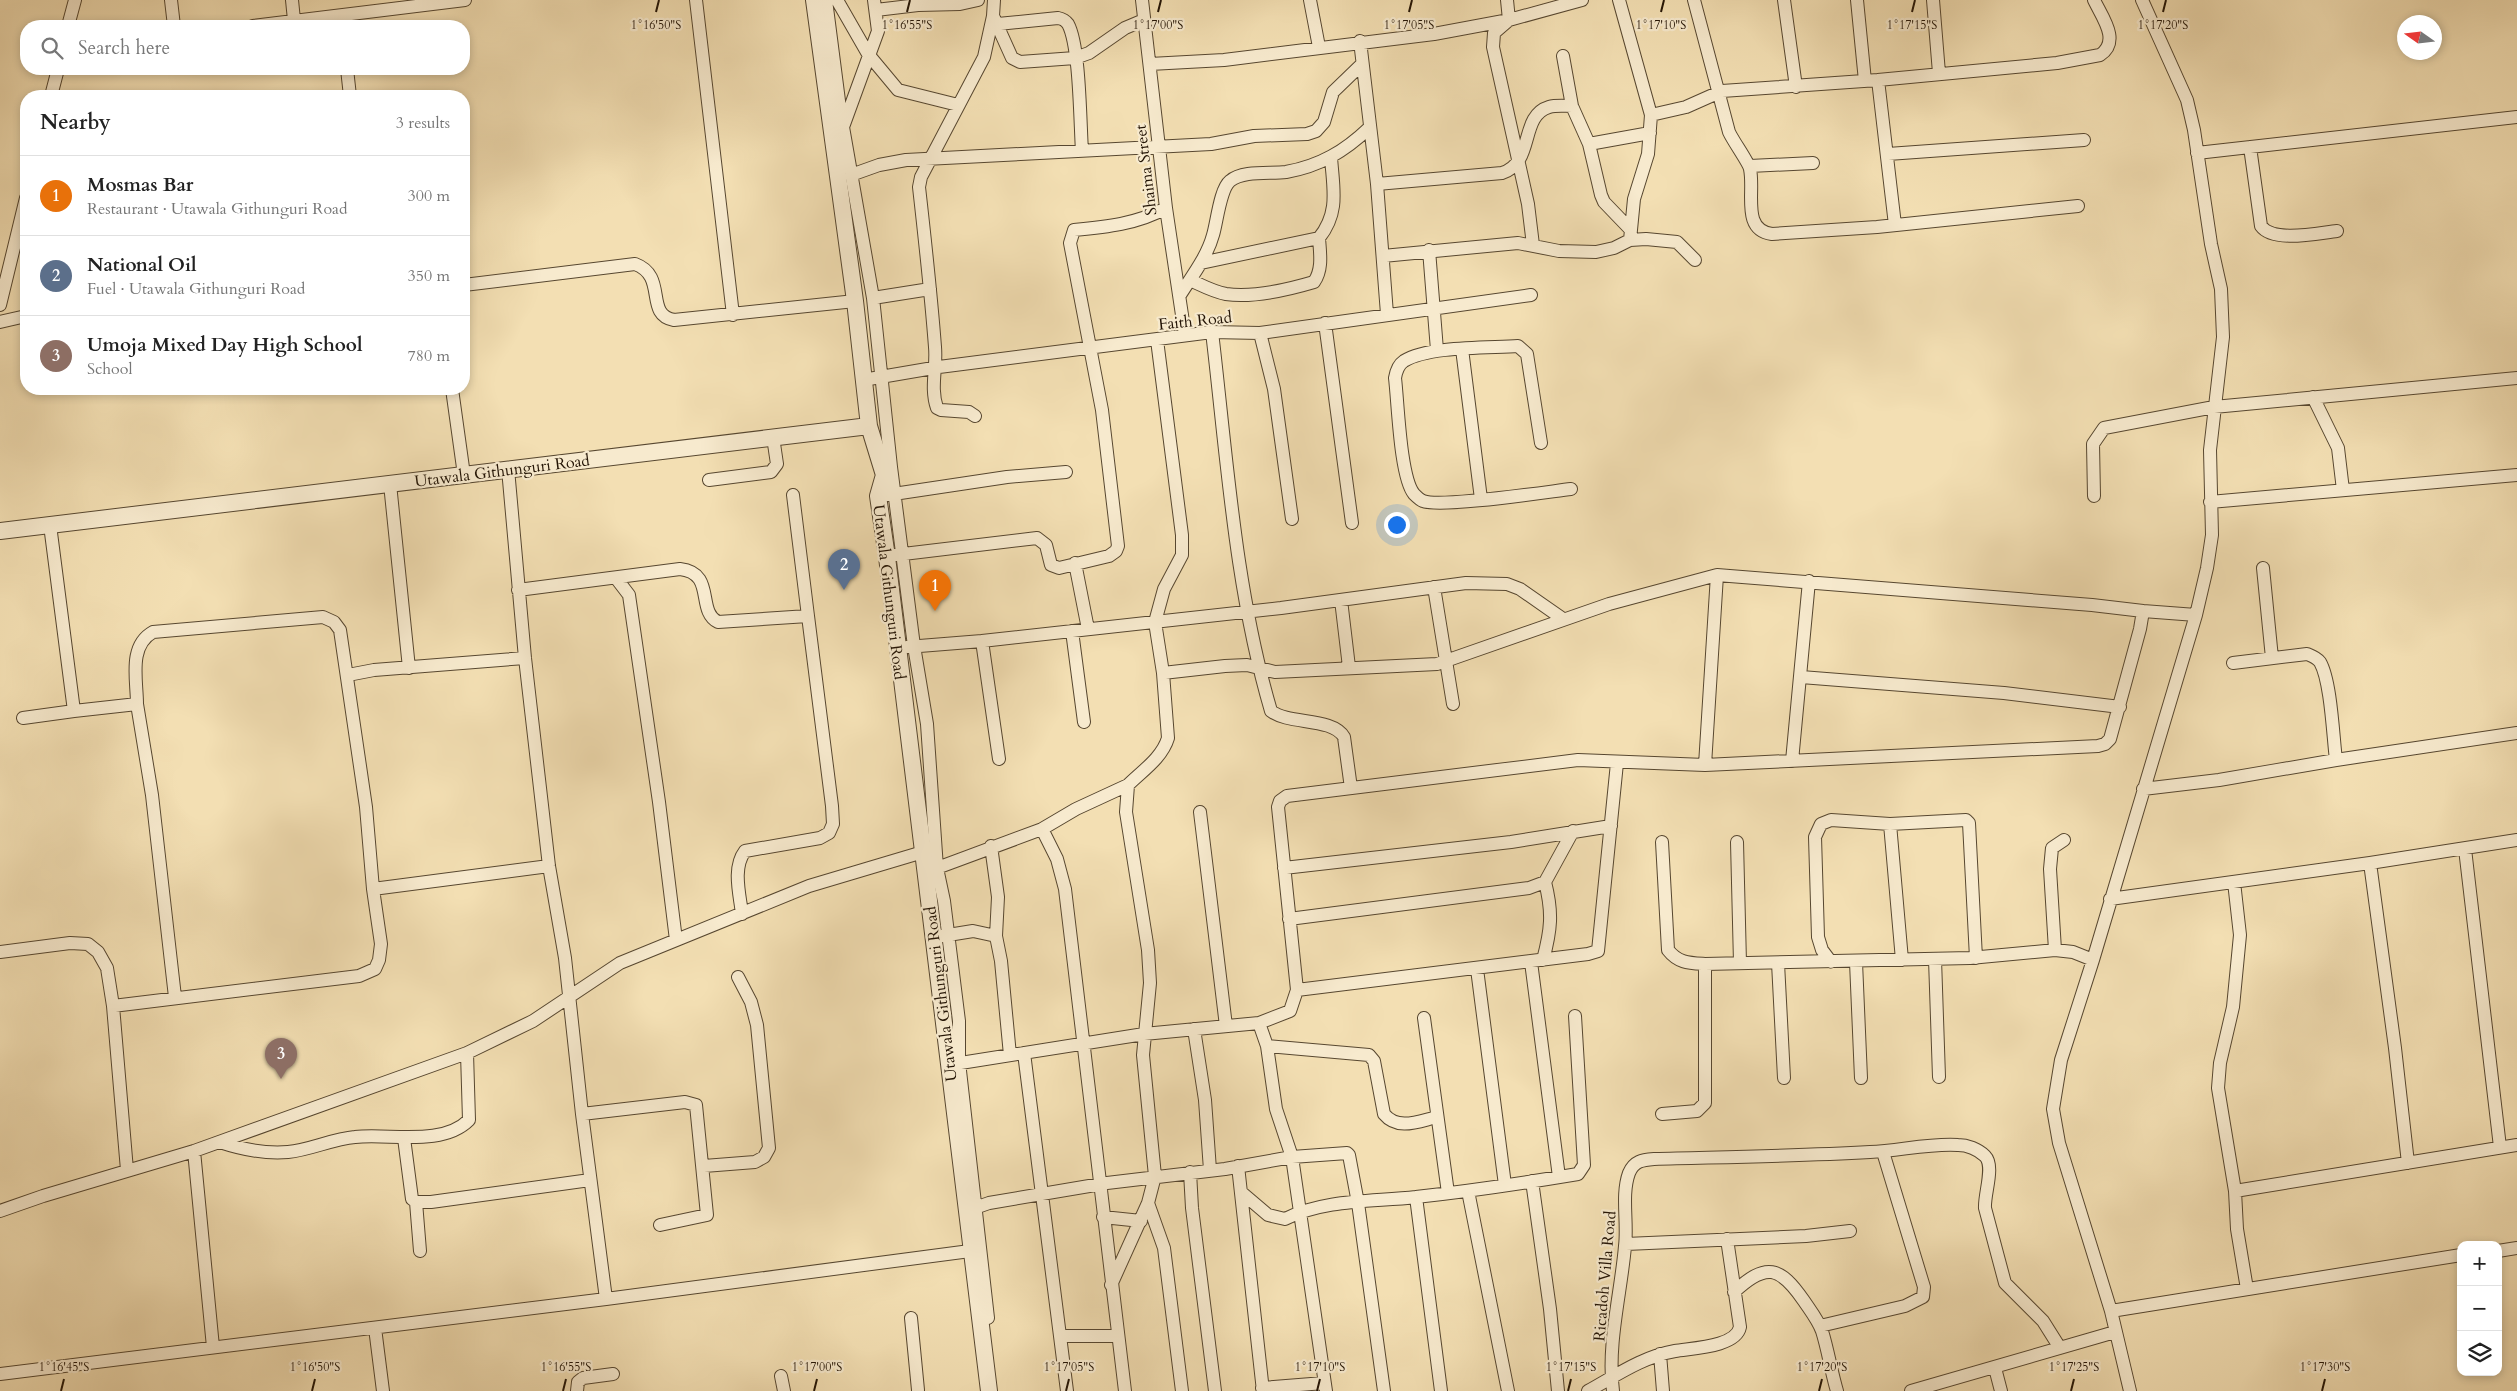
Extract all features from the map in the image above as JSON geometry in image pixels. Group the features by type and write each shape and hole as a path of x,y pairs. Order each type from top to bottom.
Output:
{"street":[{"path":"70,20 75,0"},
{"path":"171,0 173,20"},
{"path":"292,0 294,20 341,20 465,0"},
{"path":"696,0 733,315"},
{"path":"814,0 856,301 869,426"},
{"path":"826,0 843,127 873,298 883,376 884,404 895,494 895,556 914,646 927,724 937,868 934,887"},
{"path":"836,0 868,54 898,90 958,105"},
{"path":"843,127 858,88 868,54 878,32 875,5 960,4 978,0"},
{"path":"994,0 996,20 1015,61 1075,58 1089,53 1125,28 1144,20"},
{"name":"Shaima Street","path":"1142,0 1158,146 1185,335"},
{"path":"1310,0 1319,47"},
{"path":"1507,0 1509,20"},
{"path":"1150,64 1224,60 1360,41 1434,34 1509,20 1582,0"},
{"path":"1383,256 1429,250 1518,243 1533,244 1559,251 1596,252 1614,248 1630,234 1634,199 1648,154 1651,115 1619,0"},
{"path":"1694,0 1718,92 1736,147 1750,166 1752,209 1756,227 1759,231 1772,234 1895,225 2078,206"},
{"path":"1784,0 1796,87"},
{"path":"1857,0 1865,81"},
{"path":"1933,0 1939,73"},
{"path":"1651,115 1686,107 1718,92 1878,80 2057,63 2100,55 2111,44 2109,32 2094,0"},
{"path":"2130,1391 2111,1311 2059,1143 2053,1109 2061,1060 2093,960 2196,615 2207,568 2212,535 2210,502 2214,407 2223,336 2221,289 2211,244 2194,130 2187,100 2142,0"},
{"path":"996,20 1058,18 1065,20 1069,26 1075,58 1082,151"},
{"path":"975,416 969,412 937,408 933,380 935,350 919,187 921,177 984,57 996,20"},
{"path":"1509,20 1494,33 1493,47 1528,204 1533,244"},
{"path":"1360,41 1369,128 1378,184 1387,314"},
{"path":"1562,56 1572,106 1588,144 1604,202 1630,234 1646,239 1677,242 1695,260"},
{"path":"851,175 879,165 906,160 1211,144 1254,136 1307,134 1316,131 1324,122 1334,92 1362,64"},
{"path":"53,90 56,75"},
{"path":"347,75 349,90"},
{"path":"1878,80 1895,225"},
{"path":"1378,184 1502,174 1512,170 1518,165 1529,129 1539,113 1546,108 1572,106"},
{"path":"2197,153 2517,117"},
{"path":"1180,295 1201,264 1213,237 1224,190 1230,181 1244,175 1286,172 1319,164 1350,146 1369,128"},
{"path":"1588,144 1650,133"},
{"path":"1888,154 2084,140"},
{"path":"2250,147 2261,226 2264,230 2269,234 2285,236 2337,231"},
{"path":"1201,264 1319,238 1328,226 1335,208 1331,157"},
{"path":"1750,166 1813,162"},
{"path":"895,556 1037,538 1046,545 1051,565 1059,568 1109,556 1116,551 1118,546 1102,410 1070,236 1074,230 1110,227 1144,218 1166,208"},
{"path":"0,305 20,223"},
{"path":"1190,280 1214,290 1236,294 1263,292 1314,282 1318,277 1321,264 1319,238"},
{"path":"1429,250 1438,350"},
{"path":"470,284 635,264 648,270 652,279 659,312 664,318 674,320 856,301"},
{"path":"873,298 930,289"},
{"name":"Faith Road","path":"863,380 934,368 1091,349 1185,335 1212,332 1260,332 1531,295"},
{"path":"0,322 20,317"},
{"path":"1325,323 1352,522"},
{"path":"1212,332 1232,502 1248,611 1258,668 1271,711 1281,716 1341,732 1344,737 1350,788"},
{"path":"1260,332 1274,389 1292,520"},
{"path":"937,868 991,846 1042,829 1076,809 1128,785 1165,747 1168,738 1163,673 1155,622 1164,589 1182,555 1157,340"},
{"path":"1541,443 1527,354 1518,346 1438,350 1404,361 1397,369 1395,378 1409,485 1414,495 1422,501 1441,502 1571,490"},
{"path":"1462,349 1481,499"},
{"path":"2094,496 2093,444 2104,428 2214,407 2517,378"},
{"path":"453,395 464,475"},
{"path":"2313,397 2338,448 2343,490"},
{"name":"Utawala Githunguri Road","path":"0,531 869,426 884,475 878,496 895,556 897,649 923,852 934,887 972,1209 970,1251 989,1391"},
{"path":"709,480 771,472 777,464 773,437"},
{"path":"508,469 525,658 549,866 570,997 582,1114 606,1299"},
{"path":"878,496 1008,477 1066,472"},
{"path":"2210,502 2517,475"},
{"path":"390,484 409,668"},
{"path":"742,914 738,871 740,858 745,851 820,838 829,833 833,824 793,495"},
{"path":"50,525 74,712"},
{"path":"1075,563 1088,629"},
{"path":"2263,568 2272,658"},
{"path":"518,590 680,569 690,570 698,576 710,615 718,622 808,616"},
{"path":"1163,673 1225,666 1258,668 1275,672 1349,667 1416,667 1444,662 1609,604 1717,575 2196,615"},
{"path":"1706,765 1717,575"},
{"path":"616,578 629,595 654,764 676,940"},
{"path":"1792,761 1809,582"},
{"path":"897,649 1155,622 1466,583 1507,584 1520,589 1564,619"},
{"path":"1434,587 1444,662 1453,704"},
{"path":"1340,600 1349,667"},
{"path":"954,1064 1144,1034 1259,1023 1290,1011 1297,990 1278,807 1280,800 1287,796 1568,761 1599,760 1617,763 1706,765 2098,746 2110,739 2120,707 2143,611"},
{"path":"113,1006 359,976 375,969 379,960 381,944 373,889 366,807 353,723 348,675 340,630 334,622 323,617 153,632 139,645 136,654 137,704 152,795 175,998"},
{"path":"1072,631 1084,722"},
{"path":"982,641 999,759"},
{"path":"2233,662 2307,654 2315,657 2326,679 2336,760"},
{"path":"348,675 525,658"},
{"path":"1800,677 2004,693 2120,707"},
{"path":"23,718 137,704"},
{"path":"2143,789 2219,780 2336,760 2517,733"},
{"path":"1297,990 1477,969 1598,951 1617,763"},
{"path":"1111,1285 1141,1221 1148,1203 1154,1176 1144,1080 1144,1034 1150,983 1148,950 1126,812 1128,785"},
{"path":"1200,812 1226,1026"},
{"path":"1831,962 1822,950 1818,937 1815,837 1818,827 1831,820 1890,824 1961,819 1969,823 1976,958"},
{"path":"1890,824 1902,960"},
{"path":"1284,868 1511,842 1612,826"},
{"path":"1042,829 1057,859 1065,889 1125,1391"},
{"path":"1289,919 1529,888 1545,882 1573,831"},
{"path":"2055,950 2050,869 2052,848 2064,840"},
{"path":"2110,899 2370,863 2517,840"},
{"path":"1662,842 1668,950 1674,958 1682,962 1705,964 1856,962 1976,958 2055,950 2073,952 2093,960"},
{"path":"1737,842 1740,963"},
{"path":"991,846 998,897 996,936 1001,961 1010,1055"},
{"path":"2465,849 2500,1146"},
{"path":"0,1210 194,1151 467,1053 533,1021 620,963 810,886 923,852"},
{"path":"2370,863 2408,1164"},
{"path":"373,889 549,866"},
{"path":"1545,882 1551,907 1551,931 1537,961 1560,1177"},
{"path":"2234,882 2240,935 2233,1007 2220,1063 2218,1088 2235,1191 2236,1229 2247,1288"},
{"path":"940,937 973,931 996,936"},
{"path":"0,952 70,943 88,944 98,952 106,968 113,1006 127,1170"},
{"path":"1935,959 1939,1077"},
{"path":"1856,962 1862,1078"},
{"path":"1778,963 1784,1078"},
{"path":"1662,1114 1697,1111 1705,1103 1705,964"},
{"path":"1477,969 1505,1185"},
{"path":"704,1166 755,1162 764,1157 769,1148 757,1025 751,1002 738,977"},
{"path":"1241,1192 1268,1215 1285,1219 1299,1212 1329,1205 1416,1197 1578,1174 1584,1165 1575,1016"},
{"path":"1424,1018 1448,1193"},
{"path":"1238,1166 1263,1389 1325,1387 1292,1157 1276,1109 1267,1046 1259,1023"},
{"path":"1194,1030 1205,1100 1210,1170"},
{"path":"1267,1046 1369,1055 1374,1061 1384,1114 1387,1118 1399,1125 1437,1117"},
{"path":"220,1142 252,1150 288,1152 354,1137 404,1138 458,1130 469,1120 467,1053"},
{"path":"1024,1053 1066,1391"},
{"path":"582,1114 685,1102 696,1105 704,1166 707,1215 660,1225"},
{"path":"404,1138 412,1199 416,1202 420,1250"},
{"path":"1820,1326 1905,1306 1923,1297 1924,1287 1882,1152 1938,1145 1959,1145 1978,1150 1987,1158 1989,1171 1984,1197 1985,1208 2005,1283 2042,1321 2060,1348"},
{"path":"2235,1191 2408,1164 2500,1146 2517,1145"},
{"path":"194,1151 213,1347"},
{"path":"997,1391 972,1209 1001,1201 1099,1184 1210,1170 1292,1157 1343,1152 1349,1155 1358,1203 1384,1391"},
{"name":"Ricadoh Villa Road","path":"1612,1385 1626,1244 1627,1184 1634,1164 1640,1160 1654,1159 1882,1152"},
{"path":"1190,1172 1192,1208 1215,1391"},
{"path":"416,1202 431,1202 590,1180"},
{"path":"1532,1181 1558,1391"},
{"path":"1468,1190 1508,1391"},
{"path":"1416,1197 1441,1391"},
{"path":"1148,1203 1164,1248 1182,1391"},
{"path":"1103,1217 1141,1221"},
{"path":"1626,1244 1806,1236 1850,1231"},
{"path":"1588,1391 1612,1385 1624,1369 1660,1354 1712,1346 1732,1338 1739,1332 1740,1327 1727,1239"},
{"path":"2502,1250 2517,1248"},
{"path":"0,1374 606,1299 970,1251"},
{"path":"2111,1311 2457,1256"},
{"path":"1734,1292 1754,1276 1766,1272 1781,1274 1790,1280 1820,1326 1836,1391"},
{"path":"910,1318 918,1390"},
{"path":"376,1328 383,1391"},
{"path":"1911,1391 2115,1332"},
{"path":"1060,1336 1117,1336"},
{"path":"1660,1354 1663,1391"},
{"path":"1995,1368 2001,1391"},
{"path":"577,1391 578,1382 583,1378 612,1374"},
{"path":"781,1376 784,1391"}],"place":[{"name":"National Oil","path":"844,590"},
{"name":"Mosmas Bar","path":"935,611"},
{"name":"Umoja Mixed Day High School","path":"281,1079"}]}
